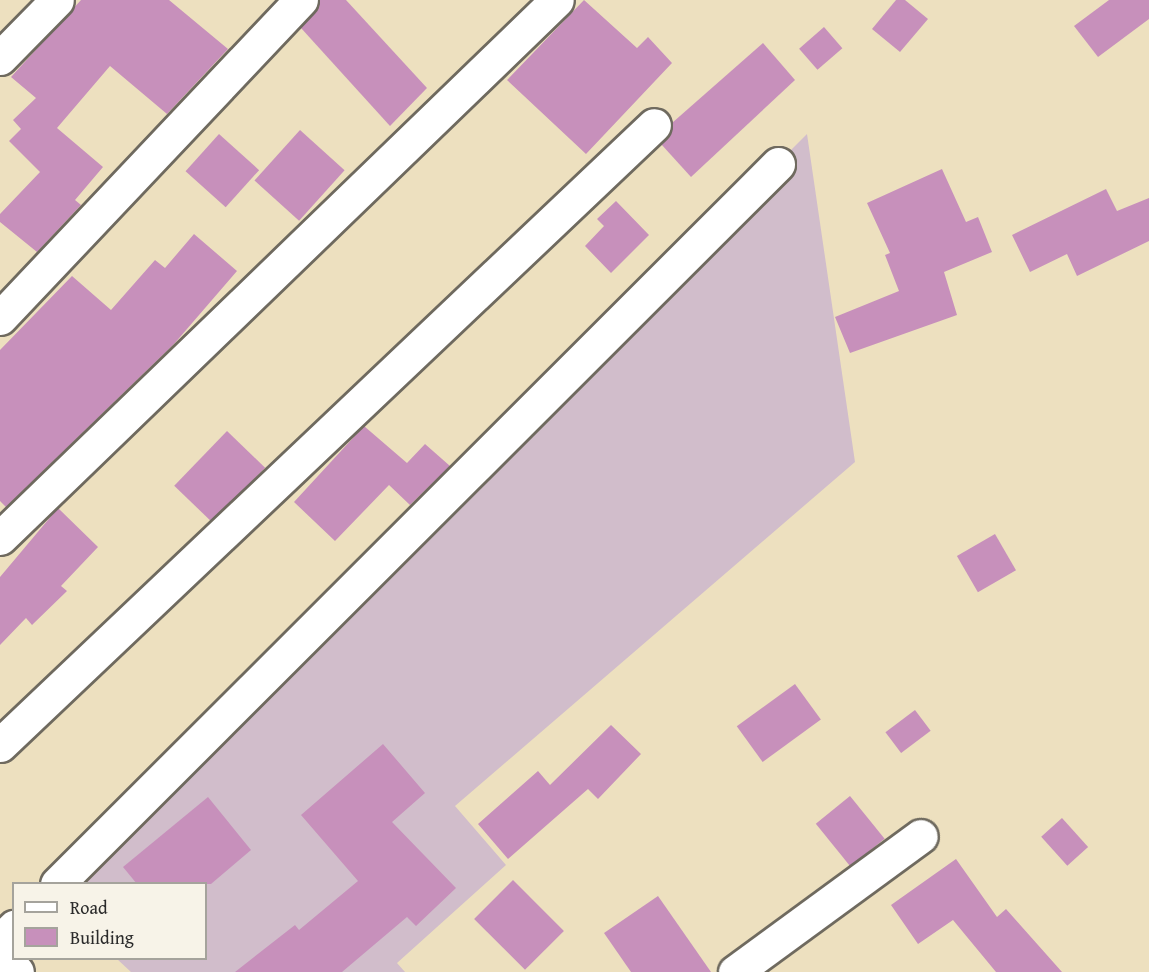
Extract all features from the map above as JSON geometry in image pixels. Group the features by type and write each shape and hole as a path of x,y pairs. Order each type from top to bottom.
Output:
{"main road":[{"path":"0,58 57,0"},
{"path":"0,318 301,0"},
{"path":"0,538 557,0"},
{"path":"0,745 654,125"},
{"path":"59,882 778,164"},
{"path":"735,972 921,836"},
{"path":"0,941 12,929"},
{"path":"0,956 17,972"}],"shaded area":[{"path":"807,134 855,462 455,806 506,865 397,963 405,972 131,972 118,960 207,960 207,882 59,882"}],"building":[{"path":"81,0 169,0 228,49 167,114 110,66 57,128 103,167 75,200 81,205 37,252 0,222 0,214 40,172 9,141 21,129 13,120 36,98 11,77"},
{"path":"319,0 346,0 427,88 390,126 301,28"},
{"path":"584,0 637,48 648,37 672,63 586,154 507,80"},
{"path":"896,0 905,0 928,19 900,52 872,29"},
{"path":"1109,0 1149,0 1149,19 1098,57 1074,26"},
{"path":"824,27 842,48 817,70 799,49"},
{"path":"763,43 795,80 691,177 661,144 672,123"},
{"path":"300,130 345,170 299,221 254,181"},
{"path":"219,134 259,170 226,207 186,171"},
{"path":"942,169 966,222 978,217 992,252 944,272 957,315 850,353 835,317 899,291 885,255 890,253 867,203"},
{"path":"1106,189 1117,211 1149,198 1149,241 1077,276 1067,254 1030,272 1012,235"},
{"path":"616,201 649,235 611,273 585,246 604,226 597,219"},
{"path":"194,234 237,271 174,344 6,507 0,501 0,350 72,276 111,310 155,260 165,268"},
{"path":"364,426 407,463 425,444 450,466 410,505 389,485 335,541 294,502"},
{"path":"227,431 265,468 212,522 174,486"},
{"path":"58,508 98,547 61,586 67,591 32,625 26,618 0,645 0,577"},
{"path":"995,534 1016,570 978,592 957,556"},
{"path":"795,684 821,720 763,762 737,726"},
{"path":"915,710 931,731 901,753 885,732"},
{"path":"611,725 641,754 598,799 588,789 508,859 478,824 538,771 550,785"},
{"path":"383,744 425,793 392,822 456,888 416,926 407,917 342,972 235,972 295,925 299,930 358,881 301,815"},
{"path":"850,796 885,839 850,866 816,824"},
{"path":"208,797 251,850 211,884 207,882 135,882 123,867"},
{"path":"1062,818 1088,847 1067,866 1041,837"},
{"path":"956,859 997,917 1006,909 1062,972 996,972 953,920 918,944 891,905"},
{"path":"513,880 564,931 525,970 474,919"},
{"path":"658,896 711,972 631,972 604,933"}]}
